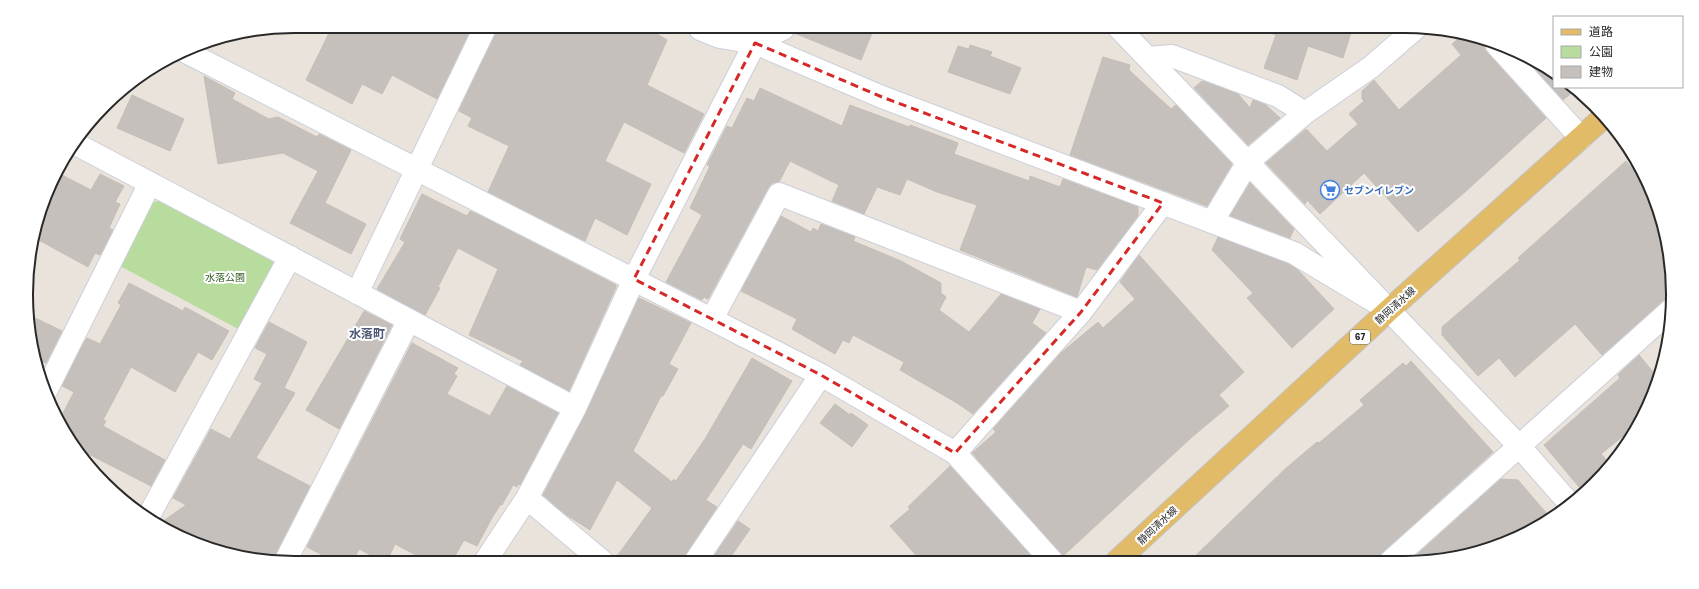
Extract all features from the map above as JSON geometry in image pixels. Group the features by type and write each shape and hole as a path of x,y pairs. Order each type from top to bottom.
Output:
{"main road":[{"name":"静岡清水線","path":"1122,556 1389,310 1600,121"}],"street":[{"path":"357,293 483,33"},
{"path":"710,33 720,37 755,36 767,33"},
{"path":"1124,33 1519,446 1566,500"},
{"path":"1212,222 1248,162 1305,113 1371,67 1410,33"},
{"path":"755,36 882,97 1294,253 1389,310"},
{"path":"489,556 527,498 575,408 634,279 755,36"},
{"path":"1504,53 1581,138"},
{"path":"191,54 821,375 955,453 1047,556"},
{"path":"1148,58 1172,56 1278,96 1305,113"},
{"path":"79,146 575,408"},
{"path":"47,378 150,183"},
{"path":"712,319 779,194 1081,312"},
{"path":"955,453 1081,312 1162,203"},
{"path":"150,513 290,257"},
{"path":"1398,556 1665,315"},
{"path":"288,556 409,320"},
{"path":"699,556 821,375"},
{"path":"527,498 596,556"}],"highlighted area":[{"path":"755,43 882,97 1163,203 1081,312 955,453 821,375 634,279"}],"green space":[{"name":"水落公園","path":"166,200 273,257 275,270 242,331 118,265 152,202"}],"building":[{"path":"329,33 469,33 437,99 392,75 382,94 362,84 352,104 306,80"},
{"path":"495,33 656,33 667,40 647,85 704,114 684,153 624,122 605,161 651,184 627,235 595,218 585,241 488,192 509,146 468,126 472,118 459,111"},
{"path":"794,33 872,33 861,60"},
{"path":"1270,33 1351,33 1343,58 1308,46 1297,80 1264,68 1276,35"},
{"path":"1458,39 1484,46 1487,52 1546,118 1465,192 1418,232 1364,173 1320,214 1307,200 1305,204 1266,163 1306,129 1327,151 1358,124 1349,114 1364,101 1362,99 1362,91 1374,80 1399,110 1461,55 1452,44"},
{"path":"970,45 992,52 990,56 1021,68 1010,94 948,72 958,46 969,49"},
{"path":"1103,57 1130,65 1129,70 1171,109 1176,105 1232,164 1207,206 1070,155"},
{"path":"1534,67 1553,79 1553,88 1565,88 1571,93 1563,100"},
{"path":"204,76 235,93 232,99 269,119 278,117 317,137 319,134 351,150 325,203 366,224 351,254 290,223 318,171 283,153 218,164"},
{"path":"1202,81 1238,94 1250,108 1253,100 1266,105 1280,118 1248,145 1194,88"},
{"path":"760,88 842,126 850,105 909,127 910,125 958,143 954,154 1029,181 1030,176 1060,187 1063,179 1138,207 1138,216 1097,270 1086,267 1077,297 960,250 977,205 937,192 907,179 900,195 877,187 864,214 832,201 839,185 790,161 779,182 772,183 768,188 708,299 704,297 702,300 666,282 702,215 690,208 710,166 707,165 727,126 732,128 747,98 754,101"},
{"path":"132,95 184,119 170,151 117,128"},
{"path":"1626,161 1639,179 1652,210 1657,227 1664,260 1666,299 1602,355 1575,324 1515,377 1499,358 1478,376 1442,335 1442,327 1520,260 1518,258"},
{"path":"100,174 124,186 115,202 120,204 109,228 113,230 100,255 95,253 88,267 39,240 47,210 62,175 91,190"},
{"path":"1250,183 1294,229 1290,238 1230,216"},
{"path":"422,194 467,216 470,211 477,214 616,285 569,391 520,365 523,361 469,335 498,269 458,248 438,287 440,288 425,315 377,289 405,242 400,239"},
{"path":"781,216 811,232 813,228 818,231 821,224 855,237 853,241 901,261 941,283 941,293 946,297 939,310 969,332 1001,294 1040,309 1032,323 1046,333 973,414 900,370 904,362 853,335 849,343 843,340 835,354 792,329 797,319 741,291"},
{"path":"1218,237 1289,264 1299,271 1334,309 1292,348 1247,298 1253,293 1212,250"},
{"path":"1139,255 1244,372 1219,395 1229,406 1192,437 1063,556 972,453 996,432 993,429 1061,353 1098,322 1103,328 1135,299 1120,282"},
{"path":"129,283 183,311 185,307 229,331 212,360 198,352 175,392 131,367 103,420 106,421 103,426 165,460 151,486 86,453 62,414 74,392 62,386 87,338 100,344 121,305 118,303"},
{"path":"639,298 691,323 669,364 678,369 663,396 661,396 633,451 672,482 674,479 676,481 705,439 752,358 792,381 751,449 743,444 706,500 717,507 685,556 617,556 652,508 617,480 590,530 565,514 543,495 586,413"},
{"path":"364,311 392,325 339,429 306,410"},
{"path":"34,318 62,331 46,363 42,361 35,329"},
{"path":"269,322 307,342 284,388 295,393 256,458 310,486 276,555 243,551 210,542 194,536 164,521 186,505 173,498 211,429 230,439 262,383 254,379 267,354 255,348"},
{"path":"412,343 458,368 454,374 457,376 447,394 490,416 507,386 558,413 520,485 518,484 517,487 513,485 502,505 501,504 493,516 477,546 464,540 455,556 418,556 395,544 389,556 372,556 359,549 356,556 324,556 307,547"},
{"path":"1639,355 1654,373 1646,395 1626,434 1601,454 1607,460 1580,488 1544,445 1620,378 1618,375"},
{"path":"1411,361 1493,452 1383,552 1381,556 1195,556 1285,469 1364,405 1360,400 1403,363 1406,366"},
{"path":"835,404 850,415 851,413 868,425 852,447 820,423"},
{"path":"950,466 1031,556 917,556 890,526 910,509 908,507"},
{"path":"1501,479 1518,480 1547,514 1520,529 1489,542 1456,551 1416,555"},
{"path":"738,521 750,529 731,556 714,556"}],"place":[{"name":"セブンイレブン","path":"1330,190"}],"district":[{"name":"水落町","path":"367,334"}]}
